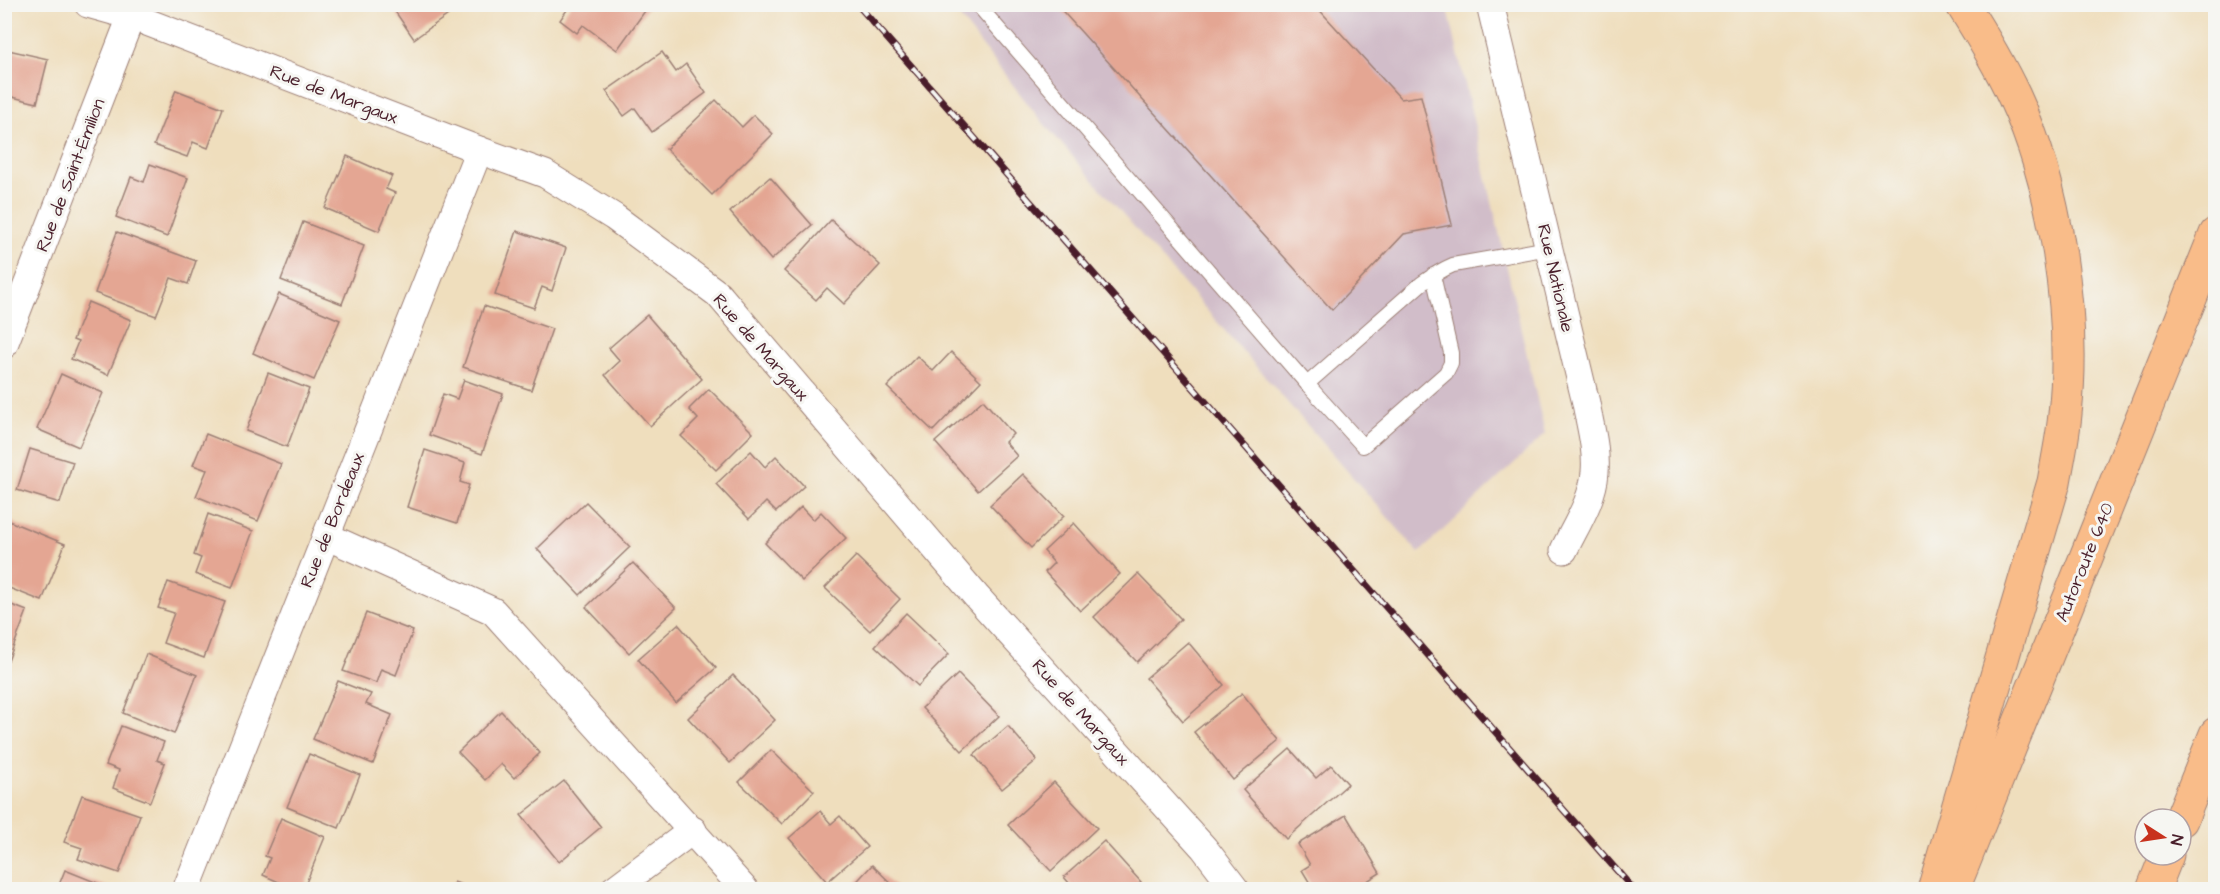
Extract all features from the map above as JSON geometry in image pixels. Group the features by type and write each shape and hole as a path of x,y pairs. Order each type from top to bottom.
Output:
{"highway":[{"path":"1934,890 2054,482 2066,413 2067,345 2061,270 2051,204 2042,170 2015,97 1962,4"},
{"name":"Autoroute 640","path":"1953,890 2216,234"},
{"path":"2186,807 2216,734"},
{"path":"2153,890 2162,867"}],"street":[{"name":"Rue de Margaux","path":"88,4 133,10 479,150 545,174 614,218 718,294 976,596 1204,848 1236,890"},
{"name":"Rue Nationale","path":"1490,4 1586,403 1594,446 1595,471 1588,502 1564,550"},
{"name":"Rue de Saint-Émilion","path":"4,345 133,10"},
{"name":"Rue de Bordeaux","path":"186,890 479,150"},
{"path":"326,536 493,611 745,890"},
{"path":"613,890 693,830"}],"lane":[{"path":"978,4 1363,446 1446,373 1451,353 1433,275"},
{"path":"1307,384 1433,275 1453,265 1549,248"}],"shaded area":[{"path":"950,5 1447,5 1545,434 1419,553 1039,118"}],"building":[{"path":"390,4 449,4 444,8 448,15 414,39"},
{"path":"571,4 650,4 617,50 583,25 577,33 560,20"},
{"path":"1056,4 1314,4 1401,99 1421,96 1452,225 1404,234 1332,310"},
{"path":"4,49 48,59 37,103 4,95"},
{"path":"662,52 676,72 686,64 706,93 652,132 635,108 624,116 606,91"},
{"path":"176,90 223,108 208,148 193,142 187,157 154,145"},
{"path":"716,100 742,127 754,115 773,134 712,195 666,149"},
{"path":"347,156 392,176 386,189 395,193 379,231 325,208"},
{"path":"150,164 188,178 167,237 116,217 131,177 144,182"},
{"path":"770,177 812,225 771,260 730,212"},
{"path":"831,220 880,265 844,304 827,288 816,300 784,271"},
{"path":"303,222 364,246 342,304 281,280"},
{"path":"517,231 566,248 552,291 542,287 534,308 495,295"},
{"path":"117,232 196,261 188,284 171,278 156,316 95,293"},
{"path":"279,294 340,320 314,380 253,353"},
{"path":"88,302 131,320 108,375 71,359 78,342 73,340"},
{"path":"484,306 552,329 531,390 463,367"},
{"path":"647,315 702,379 650,426 605,375 620,361 609,348"},
{"path":"951,352 981,381 933,431 887,387 917,356 933,371"},
{"path":"268,373 309,389 287,447 246,431"},
{"path":"61,374 103,393 79,447 37,429"},
{"path":"464,380 503,394 482,454 429,435 443,394 457,399"},
{"path":"709,389 753,433 716,470 681,436 698,419 689,409"},
{"path":"983,400 1013,434 1005,442 1017,456 978,491 935,442"},
{"path":"206,434 281,464 258,521 196,496 207,470 193,465"},
{"path":"30,449 73,462 60,503 17,490"},
{"path":"425,450 465,463 460,482 469,485 457,523 407,507"},
{"path":"751,451 765,467 776,456 804,486 776,512 766,502 749,519 716,484"},
{"path":"1023,474 1064,516 1031,548 990,505"},
{"path":"586,502 630,547 580,595 537,549"},
{"path":"801,507 813,520 821,512 846,538 802,581 765,543"},
{"path":"208,514 253,531 232,588 195,574 201,558 194,555"},
{"path":"4,519 65,544 42,601 4,586"},
{"path":"1074,523 1120,574 1080,611 1045,572 1054,563 1044,551"},
{"path":"856,556 900,599 870,631 825,588"},
{"path":"633,563 676,608 629,653 586,607"},
{"path":"1138,574 1181,619 1137,662 1094,617"},
{"path":"168,582 225,602 204,658 163,643 174,613 158,608"},
{"path":"4,602 27,611 8,661 4,660"},
{"path":"366,613 413,631 396,675 381,669 376,683 343,671"},
{"path":"906,613 949,654 918,686 875,646"},
{"path":"678,624 716,668 676,703 638,659"},
{"path":"1188,642 1224,685 1183,721 1146,678"},
{"path":"146,654 197,675 174,734 123,713"},
{"path":"958,674 999,716 962,751 922,708"},
{"path":"733,675 775,720 730,763 688,718"},
{"path":"338,681 371,694 366,704 392,715 373,764 313,739"},
{"path":"1242,693 1280,741 1233,780 1194,732"},
{"path":"501,711 540,753 514,778 501,764 485,780 458,752"},
{"path":"121,726 164,742 157,760 165,763 150,802 113,788 119,770 106,765"},
{"path":"1008,726 1037,760 1002,789 974,755"},
{"path":"1290,749 1316,778 1331,765 1348,784 1286,839 1243,790"},
{"path":"771,750 814,791 782,824 739,782"},
{"path":"309,754 360,775 339,828 287,807"},
{"path":"564,781 601,827 559,862 521,815"},
{"path":"1054,782 1097,828 1051,871 1008,825"},
{"path":"82,795 140,815 119,873 78,859 82,848 64,842"},
{"path":"820,811 831,824 840,816 867,847 827,882 789,838"},
{"path":"1346,815 1380,873 1353,890 1314,890 1302,870 1310,865 1298,844"},
{"path":"281,818 325,837 303,890 297,890 263,875 270,858 265,856"},
{"path":"1104,841 1141,882 1133,890 1075,890 1064,877"},
{"path":"872,865 898,890 849,890"},
{"path":"65,870 110,888 110,890 57,890"},
{"path":"454,882 473,889 473,890 451,890"}],"railway":[{"path":"857,4 1634,890"}]}
